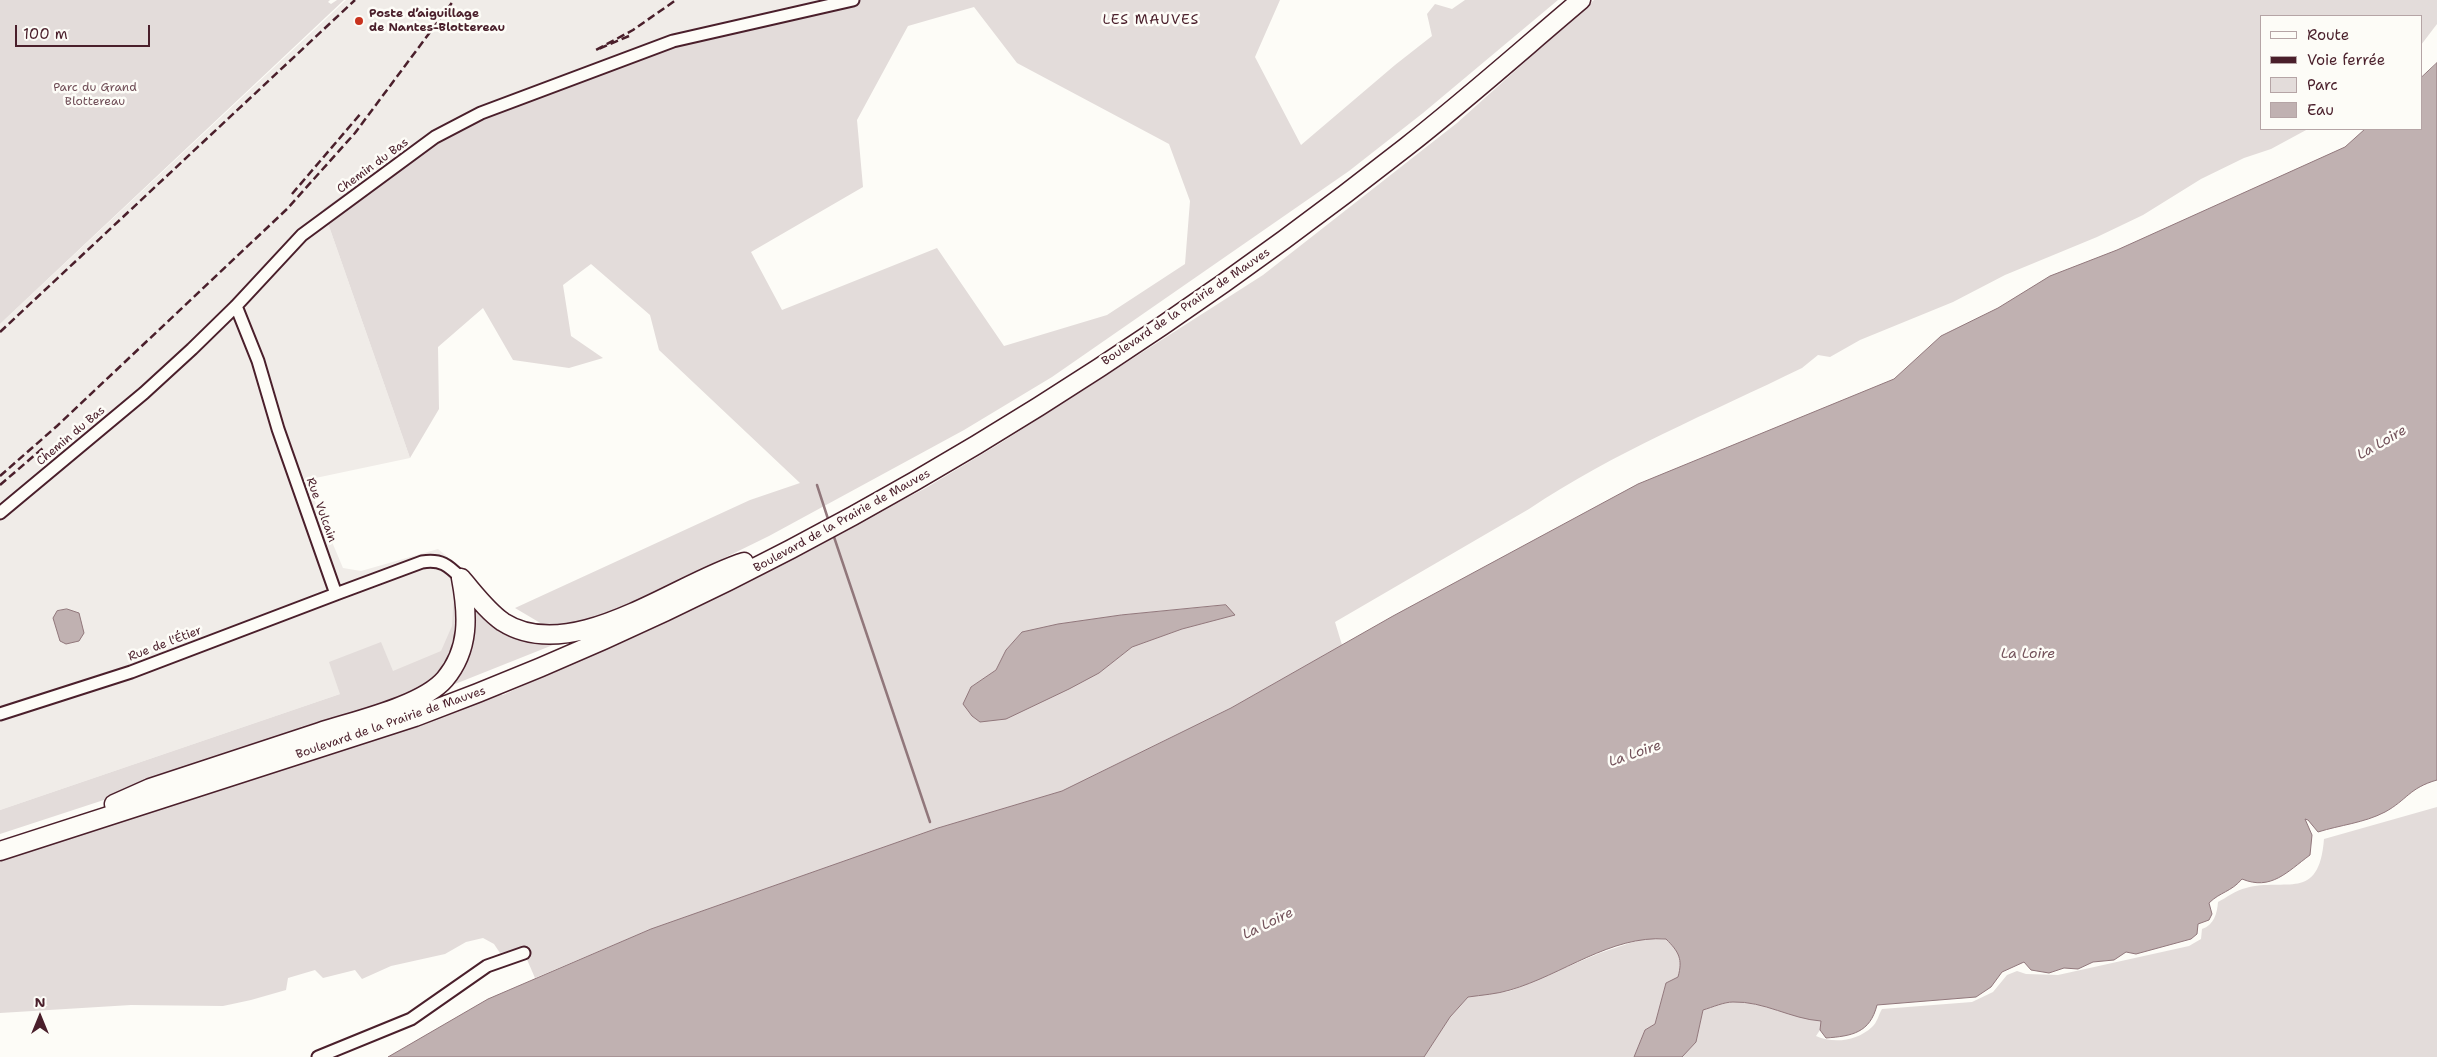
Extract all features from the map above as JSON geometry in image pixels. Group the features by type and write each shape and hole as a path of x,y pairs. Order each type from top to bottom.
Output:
{"main road":[{"name":"Boulevard de la Prairie de Mauves","path":"0,841 428,702 598,633 827,520 928,462 1058,382 1195,291 1312,207 1403,136 1491,65 1565,0"},
{"name":"Boulevard de la Prairie de Mauves","path":"0,851 406,720 470,696 666,612 832,528 1011,423 1118,355 1215,288 1314,218 1408,145 1581,0"},
{"path":"461,578 503,622 527,632 551,636 579,632 608,622 744,562"},
{"path":"111,805 150,788 385,711 424,696 443,681 458,659 463,645 467,620 461,578"}],"street":[{"name":"Chemin du Bas","path":"0,513 144,393 236,306 302,235 435,137 458,124 499,106 673,42 853,0"},
{"name":"Rue Vulcain","path":"236,306 258,361 278,429 336,594"},
{"path":"336,594 422,562 436,560 448,564 461,578"},
{"name":"Rue de l'Étier","path":"0,714 131,672 336,594"},
{"path":"318,1057 411,1019 487,966 524,953"}],"shaded area":[{"path":"346,0 830,0 648,44 573,75 486,105 427,135 323,209 410,458 306,480 343,568 361,571 438,549 469,575 473,644 340,694 0,810 0,324"}],"green space":[{"name":"Parc du Grand Blottereau","path":"0,0 330,0 328,2 331,4 337,0 344,0 0,324"},
{"path":"830,0 1280,0 1255,57 1301,145 1432,36 1427,14 1435,4 1452,9 1465,0 1558,0 1423,113 1349,171 1052,377 964,430 769,536 608,615 575,627 542,624 515,608 750,500 800,483 659,350 650,315 591,264 563,285 571,336 603,358 569,368 513,360 483,308 438,347 439,409 410,458 323,209 427,135 486,105 573,75 648,44","holes":["974,7 1017,63 1169,144 1190,201 1185,264 1107,315 1004,346 937,248 782,310 751,252 863,187 857,120 908,26"]},
{"path":"1594,0 2437,0 2437,24 2422,44 2422,15 2260,15 2260,130 2306,130 2271,149 2244,158 2201,179 2143,215 2097,237 2005,275 1953,302 1860,340 1830,357 1818,355 1802,368 1628,451 1561,488 1529,509 1335,622 1342,645 1231,708 1062,791 938,828 651,929 535,978 522,948 500,953 494,944 483,938 466,942 445,954 391,966 362,979 355,970 323,978 315,970 288,978 286,990 223,1006 131,1005 0,1013 0,857 493,693 503,695 753,579 924,489 999,444 1263,275 1457,123","holes":["1215,606 1234,615 1182,629 1132,647 1099,673 971,687 996,670 1006,650 1022,632 1059,624 1121,615"]},
{"path":"454,593 456,593 458,653 420,693 284,741 0,834 0,810 340,694 329,662 381,642 393,671 441,651 452,626"},
{"path":"474,598 558,641 558,643 445,688"},
{"path":"2437,807 2437,1057 1682,1057 1696,1042 1703,1010 1726,1003 1745,1002 1756,1004 1810,1020 1821,1021 1820,1030 1816,1036 1830,1040 1845,1040 1866,1032 1872,1027 1882,1009 1972,1002 1993,992 2007,975 2017,971 2026,974 2058,975 2189,946 2201,939 2202,929 2214,919 2218,902 2231,894 2239,890 2261,885 2287,885 2308,880 2315,872 2321,859 2324,839"},
{"path":"1645,938 1666,939 1677,952 1680,965 1678,977 1666,983 1655,1024 1645,1030 1634,1057 1424,1057 1450,1017 1468,997 1510,991 1600,953"}],"water":[{"name":"La Loire","path":"2437,63 2437,780 2414,790 2392,808 2377,816 2318,832 2305,819 2312,835 2310,855 2278,878 2262,883 2242,879 2234,887 2213,899 2209,903 2212,914 2209,920 2198,924 2197,934 2191,939 2136,954 2126,952 2114,960 2093,962 2078,969 2064,968 2049,973 2031,970 2024,962 2002,972 1991,987 1976,997 1877,1005 1870,1022 1865,1027 1844,1036 1826,1038 1820,1030 1821,1021 1810,1020 1756,1004 1744,1002 1726,1003 1703,1010 1696,1042 1682,1057 1634,1057 1645,1030 1655,1024 1666,983 1678,977 1680,965 1677,952 1666,939 1646,939 1606,949 1549,975 1510,990 1468,997 1450,1017 1424,1057 388,1057 488,999 651,929 938,828 1062,791 1231,708 1393,616 1638,484 1894,379 1941,336 1998,308 2050,276 2117,250 2345,147 2364,130 2422,130 2422,77"},
{"path":"1226,605 1235,615 1182,629 1132,647 1099,673 1006,719 980,722 972,716 963,704 971,687 996,670 1006,650 1022,632 1058,624 1121,615"},
{"path":"67,609 79,613 84,633 79,641 66,644 60,641 53,618 57,611"}],"waterway":[{"path":"817,485 829,522"},
{"path":"833,534 930,822"}],"railway":[{"path":"0,332 355,0"},
{"path":"0,476 57,426 287,209 355,133 454,0"},
{"path":"629,36 596,50 633,30 676,0"},
{"path":"292,194 362,112"},
{"path":"0,485 43,448"}],"place":[{"name":"Poste d’aiguillage de Nantes-Blottereau","path":"359,21"}],"district":[{"name":"LES MAUVES","path":"1151,20"}]}
